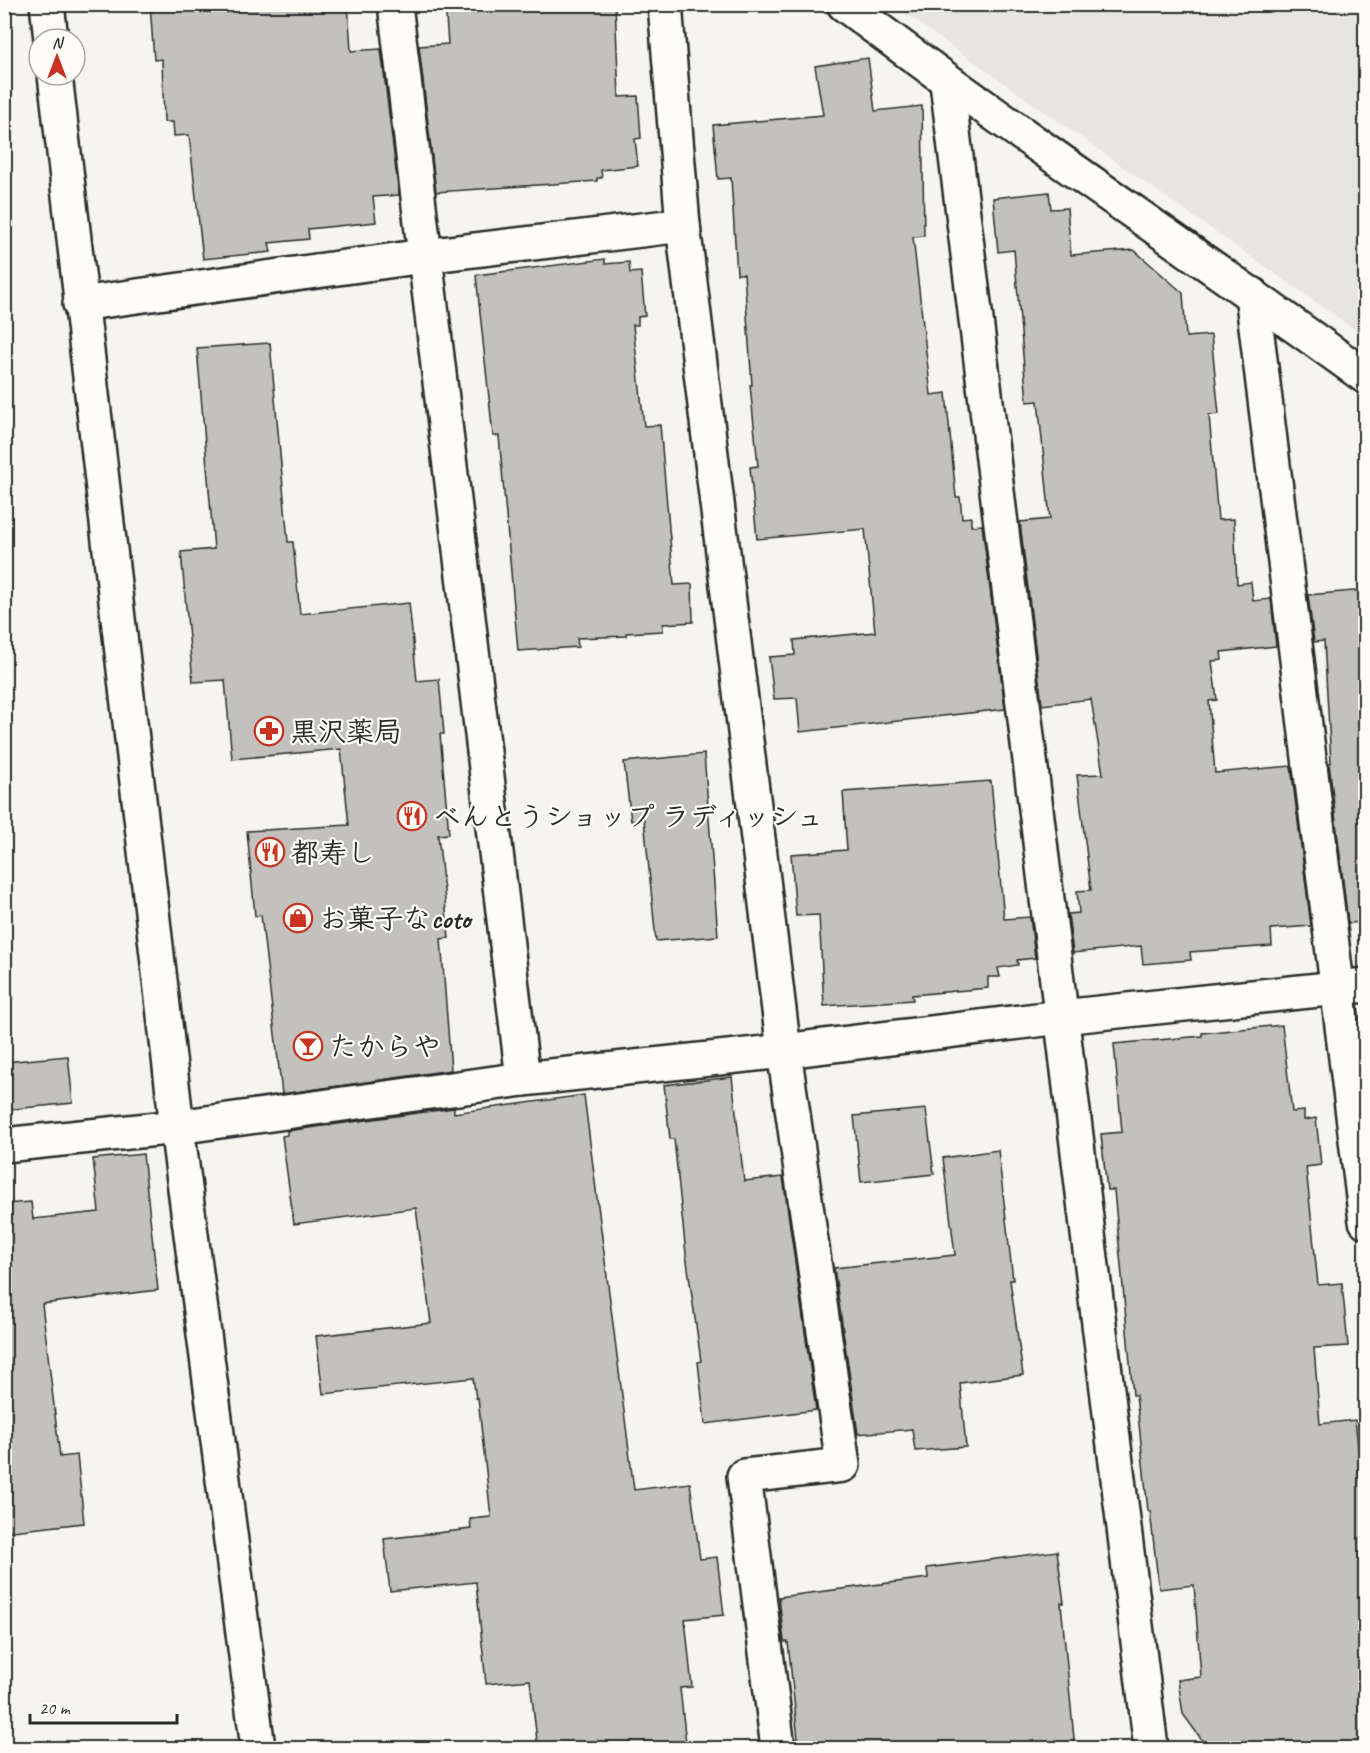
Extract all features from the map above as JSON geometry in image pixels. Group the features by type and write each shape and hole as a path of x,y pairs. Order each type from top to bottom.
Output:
{"street":[{"path":"47,4 50,27"},
{"path":"394,4 523,1079"},
{"path":"665,4 683,225 784,1051 843,1465 744,1476 778,1749"},
{"path":"844,4 947,83 1252,294 1365,377"},
{"path":"947,83 1151,1749"},
{"path":"56,87 177,1127 258,1749"},
{"path":"80,304 424,256 683,225"},
{"path":"1252,294 1352,986 1365,1221"},
{"path":"4,1144 177,1127 523,1079 1352,986"}],"shaded area":[{"path":"893,5 1365,5 1365,337"}],"building":[{"path":"150,4 348,4 351,51 381,49 399,195 373,197 376,222 308,229 309,239 269,243 271,252 203,259 189,135 174,136 173,122 164,122 162,59 154,60"},
{"path":"445,4 615,4 619,97 638,96 641,138 635,139 638,166 601,170 602,178 597,178 597,181 436,192 419,46 448,44"},
{"path":"868,58 875,111 922,106 924,236 913,237 931,395 946,393 956,497 960,497 962,518 971,517 971,526 982,525 1005,709 800,732 797,698 774,699 769,657 795,655 794,640 875,632 865,529 757,539 750,467 758,466 750,385 752,385 744,274 737,274 731,178 718,179 713,125 823,115 815,66"},
{"path":"1049,192 1051,209 1067,208 1071,255 1134,250 1183,293 1186,337 1211,335 1219,414 1209,415 1218,520 1234,519 1237,584 1251,582 1253,601 1271,599 1276,646 1221,652 1222,660 1212,661 1217,700 1209,701 1215,773 1291,766 1311,926 1271,929 1272,946 1190,952 1191,960 1143,964 1141,946 1073,953 1068,914 1079,913 1077,891 1091,890 1077,775 1103,774 1091,699 1042,705 1020,522 1050,519 1038,401 1027,402 1014,250 998,252 993,198"},
{"path":"605,259 605,264 629,262 630,273 641,272 645,316 638,317 638,325 633,325 644,426 660,425 674,585 692,584 693,622 663,624 663,631 626,633 626,636 577,638 578,647 518,651 499,436 493,436 476,275"},
{"path":"270,343 288,542 293,542 300,614 409,603 417,681 439,679 444,734 440,734 449,834 438,835 449,938 441,939 451,1070 282,1094 261,915 255,916 247,831 349,825 341,749 232,759 225,680 193,682 181,552 214,549 197,348"},
{"path":"1365,590 1365,922 1348,923 1329,763 1331,763 1324,641 1314,642 1308,595"},
{"path":"704,754 718,936 656,941 644,819 631,821 624,762"},
{"path":"991,781 1004,919 1030,917 1035,958 1017,960 1018,965 998,968 1000,977 988,977 988,988 912,995 913,1000 824,1006 819,915 796,916 791,854 847,850 843,792"},
{"path":"1282,1025 1292,1112 1304,1111 1304,1120 1316,1118 1321,1165 1306,1167 1318,1285 1342,1283 1348,1346 1314,1348 1320,1424 1355,1420 1365,1508 1365,1745 1326,1749 1239,1749 1239,1745 1207,1747 1183,1714 1178,1680 1201,1677 1194,1585 1159,1589 1136,1395 1133,1395 1114,1190 1107,1190 1101,1134 1122,1132 1114,1044 1202,1036 1202,1033"},
{"path":"68,1056 73,1103 4,1110 4,1062"},
{"path":"732,1077 744,1181 783,1177 816,1410 705,1424 698,1362 701,1361 686,1254 674,1139 670,1139 664,1085"},
{"path":"584,1095 634,1490 690,1483 700,1559 717,1557 724,1615 685,1619 692,1687 680,1688 686,1743 628,1749 538,1749 530,1680 486,1684 476,1582 390,1591 384,1539 471,1529 470,1519 491,1517 478,1398 476,1398 473,1378 323,1394 316,1336 431,1323 416,1208 294,1224 282,1136 287,1135 287,1131 454,1108 454,1113"},
{"path":"926,1109 934,1174 861,1182 854,1116"},
{"path":"998,1150 1013,1280 1010,1280 1023,1375 960,1383 966,1447 915,1451 912,1429 858,1434 834,1268 955,1255 943,1158"},
{"path":"143,1154 158,1290 42,1304 60,1457 77,1455 84,1523 4,1532 4,1204 31,1202 33,1219 99,1212 93,1159"},
{"path":"1057,1551 1064,1603 1061,1603 1075,1749 799,1749 788,1642 784,1642 779,1597 928,1578 927,1568"}],"place":[{"name":"黒沢薬局","path":"269,731"},
{"name":"べんとうショップ ラディッシュ","path":"412,816"},
{"name":"都寿し","path":"270,852"},
{"name":"お菓子なcoto","path":"298,918"},
{"name":"たからや","path":"308,1046"}]}
